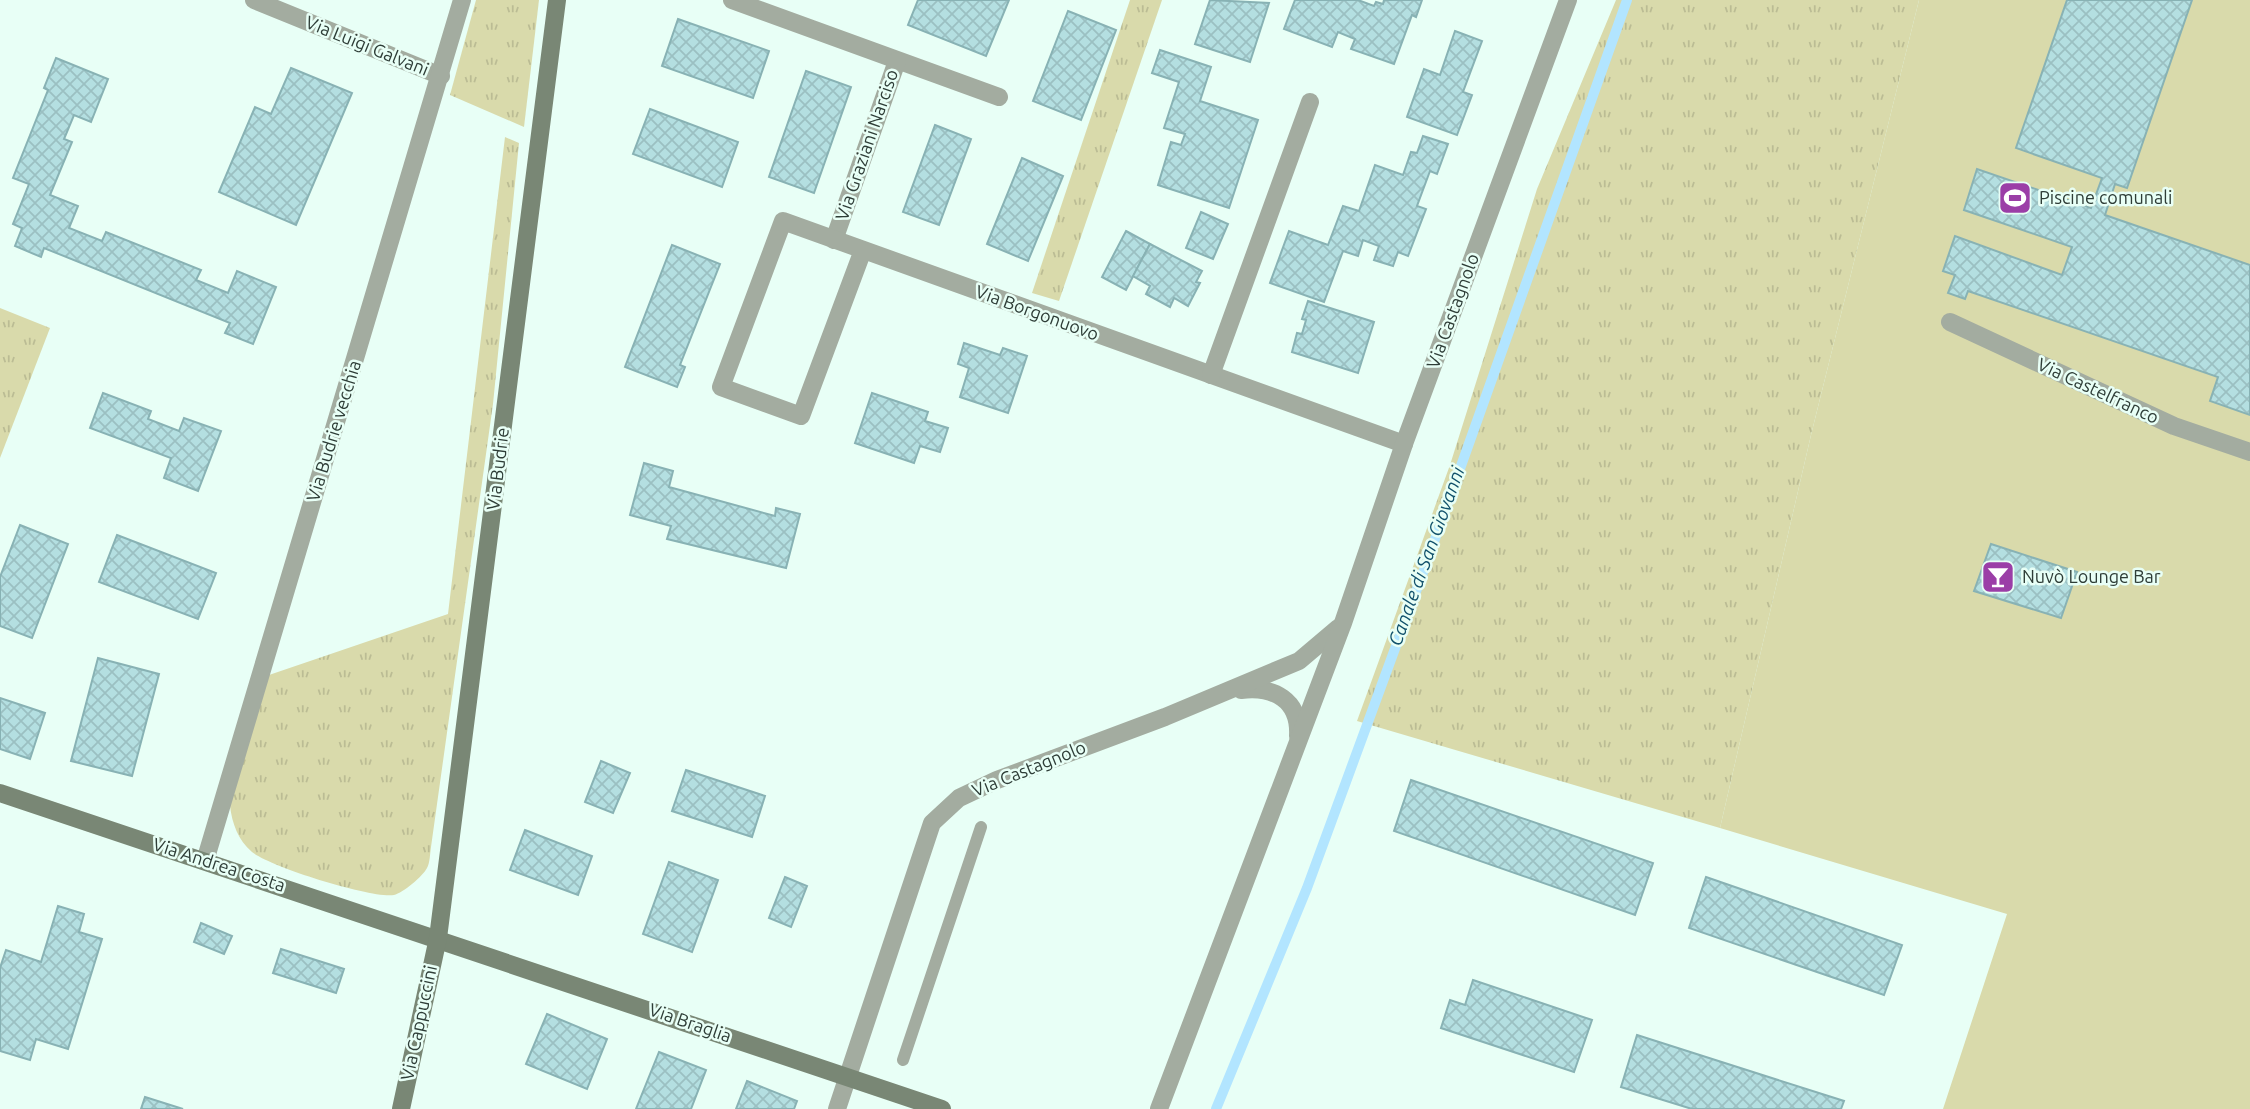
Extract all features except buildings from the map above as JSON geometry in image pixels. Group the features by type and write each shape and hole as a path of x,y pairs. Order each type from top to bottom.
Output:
{"main road":[{"name":"Via Budrie","path":"438,938 557,0"},
{"name":"Via Andrea Costa","path":"0,793 438,938"},
{"name":"Via Braglia","path":"438,938 942,1109"},
{"name":"Via Cappuccini","path":"401,1109 438,938"}],"street":[{"name":"Via Luigi Galvani","path":"254,0 441,76"},
{"name":"Via Budrie vecchia","path":"205,861 462,0"},
{"name":"Via Graziani Narciso","path":"732,0 999,97"},
{"name":"Via Castagnolo","path":"1159,1109 1343,623 1404,444 1568,0"},
{"name":"Via Graziani Narciso","path":"863,250 834,240 897,61"},
{"path":"1212,375 1310,102"},
{"path":"834,240 783,221 720,387 801,416 863,250"},
{"name":"Via Borgonuovo","path":"863,250 1404,444"},
{"name":"Via Castelfranco","path":"1950,322 2174,426 2250,452"},
{"name":"Via Castagnolo","path":"837,1109 932,822 959,798 984,786 1299,661 1343,623"},
{"name":"Via Castagnolo","path":"1226,692 1270,691 1286,697 1295,709 1298,743"}],"lane":[{"path":"903,1060 981,827"}],"green space":[{"path":"476,0 539,0 524,127 450,95"},
{"path":"1130,0 1162,0 1059,301 1032,293"},
{"path":"1616,0 1919,0 1811,435 1720,828 1357,721 1450,465 1537,189"},
{"path":"1919,0 2250,0 2250,1109 1943,1109 2007,914 1720,828 1811,435"},
{"path":"505,137 519,143 493,404 429,861 421,875 398,894 365,892 279,866 252,852 236,831 230,806 269,675 448,614"},
{"path":"0,308 50,328 0,458"}],"waterway":[{"name":"Canale di San Giovanni","path":"1216,1109 1307,888 1425,567 1627,0"}],"place":[{"name":"Piscine comunali","path":"2015,198"},
{"name":"Nuvò Lounge Bar","path":"1998,577"}]}
